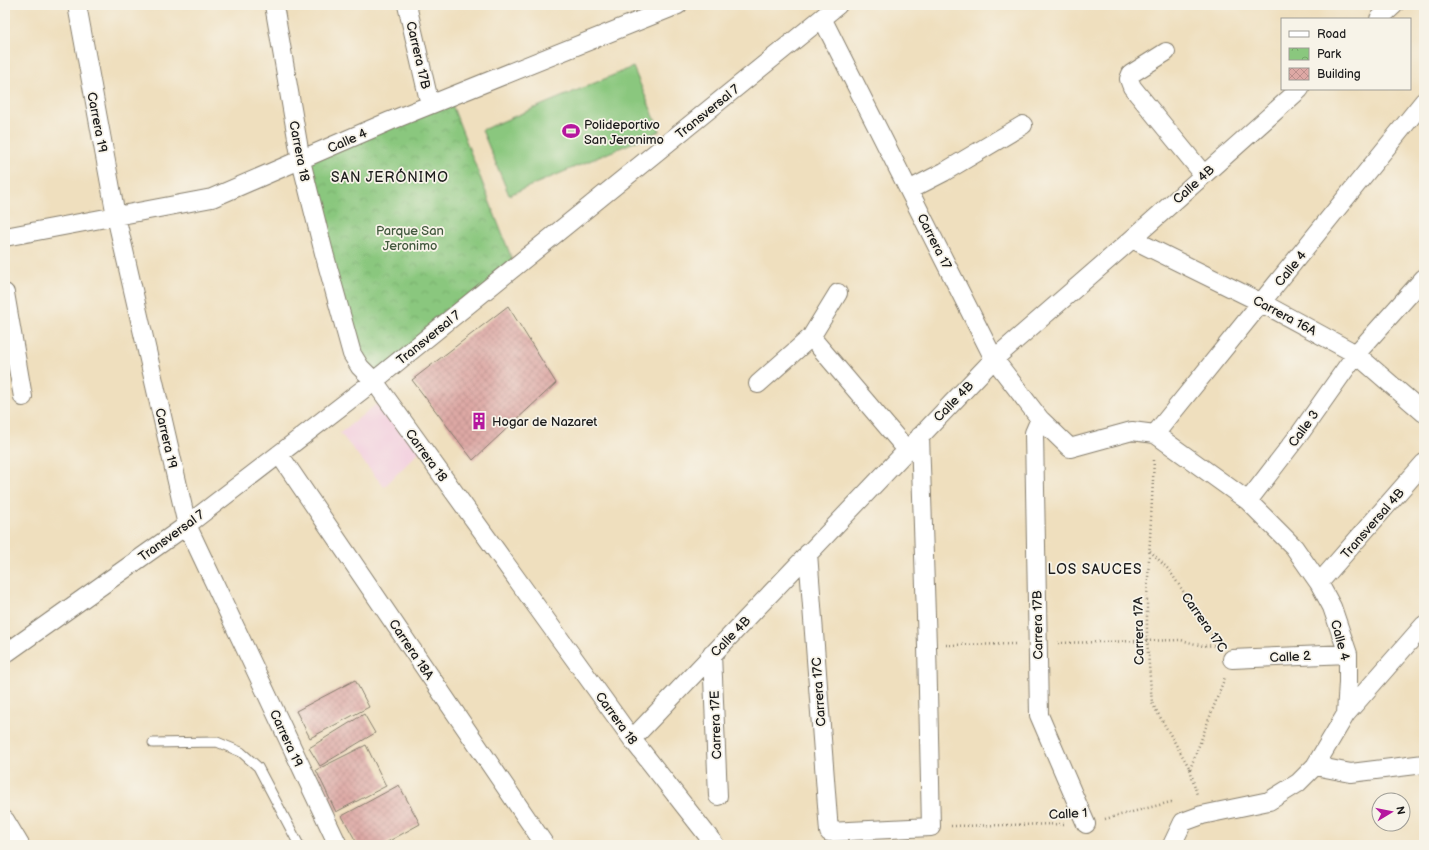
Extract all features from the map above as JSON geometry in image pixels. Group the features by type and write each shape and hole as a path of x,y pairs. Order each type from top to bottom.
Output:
{"street":[{"name":"Carrera 19","path":"77,5 116,216 187,525 338,845"},
{"name":"Carrera 18","path":"274,5 301,161 324,253 352,354 360,367 374,381 632,739 714,845"},
{"name":"Carrera 17B","path":"407,5 430,105"},
{"name":"Calle 4","path":"5,238 212,198 301,161 390,121 678,5"},
{"name":"Transversal 7","path":"5,654 187,525 374,381 838,5"},
{"path":"1380,18 1394,5"},
{"name":"Carrera 17","path":"822,18 994,358 1040,419 1070,448"},
{"path":"1166,52 1132,74 1129,79 1132,87 1204,175"},
{"name":"Calle 4B","path":"632,739 994,358 1132,239 1299,90"},
{"name":"Calle 4","path":"1155,434 1424,100"},
{"path":"909,190 944,172 1023,125"},
{"name":"Carrera 16A","path":"1132,239 1262,302 1356,354 1424,413"},
{"path":"1356,354 1424,278"},
{"path":"5,293 23,397"},
{"path":"758,384 812,337 838,293"},
{"path":"812,337 907,450"},
{"name":"Calle 3","path":"1248,501 1302,432 1356,354"},
{"name":"Carrera 17B","path":"1040,419 1034,433 1040,715 1086,824"},
{"name":"Calle 4","path":"1070,448 1132,431 1155,434 1248,501 1294,547 1319,583 1332,607 1348,654 1346,714 1315,766 1298,783 1269,800 1202,815 1183,822 1172,845"},
{"path":"920,436 928,646 931,827"},
{"name":"Carrera 18A","path":"279,454 545,845"},
{"name":"Transversal 4B","path":"1319,583 1424,463"},
{"name":"Carrera 17C","path":"808,553 829,832 931,827"},
{"path":"1346,714 1424,625"},
{"name":"Carrera 17E","path":"712,654 718,796"},
{"name":"Calle 2","path":"1232,659 1348,654"},
{"path":"1315,766 1352,773 1424,764"},
{"path":"5,820 20,845"}],"lane":[{"path":"153,743 217,742 241,752 258,767 299,845"}],"path":[{"name":"Carrera 17A","path":"1155,434 1147,597 1147,640 1152,703 1190,769 1202,815"},
{"name":"Carrera 17C","path":"1149,550 1169,570 1219,644 1232,659 1190,769"},
{"path":"1147,640 1181,640 1203,646 1219,644"},
{"name":"Calle 1","path":"931,827 1086,824 1172,802 1202,815"}],"shaded area":[{"path":"384,398 421,450 384,487 340,433"}],"green space":[{"name":"Polideportivo San Jeronimo","path":"633,67 660,131 509,195 482,130"},
{"name":"Parque San Jeronimo","path":"449,97 515,267 374,381 350,349 301,161"}],"building":[{"name":"Hogar de Nazaret","path":"508,306 556,383 473,460 412,380"},
{"path":"355,680 369,707 310,738 296,711"},
{"path":"364,714 375,733 320,766 309,748"},
{"path":"366,745 386,786 336,812 316,770"},
{"path":"399,785 420,824 382,845 358,845 342,816"}],"place":[{"name":"Polideportivo San Jeronimo","path":"571,131"},
{"name":"Hogar de Nazaret","path":"479,421"}],"district":[{"name":"SAN JERÓNIMO","path":"390,177"},
{"name":"LOS SAUCES","path":"1095,569"}]}
